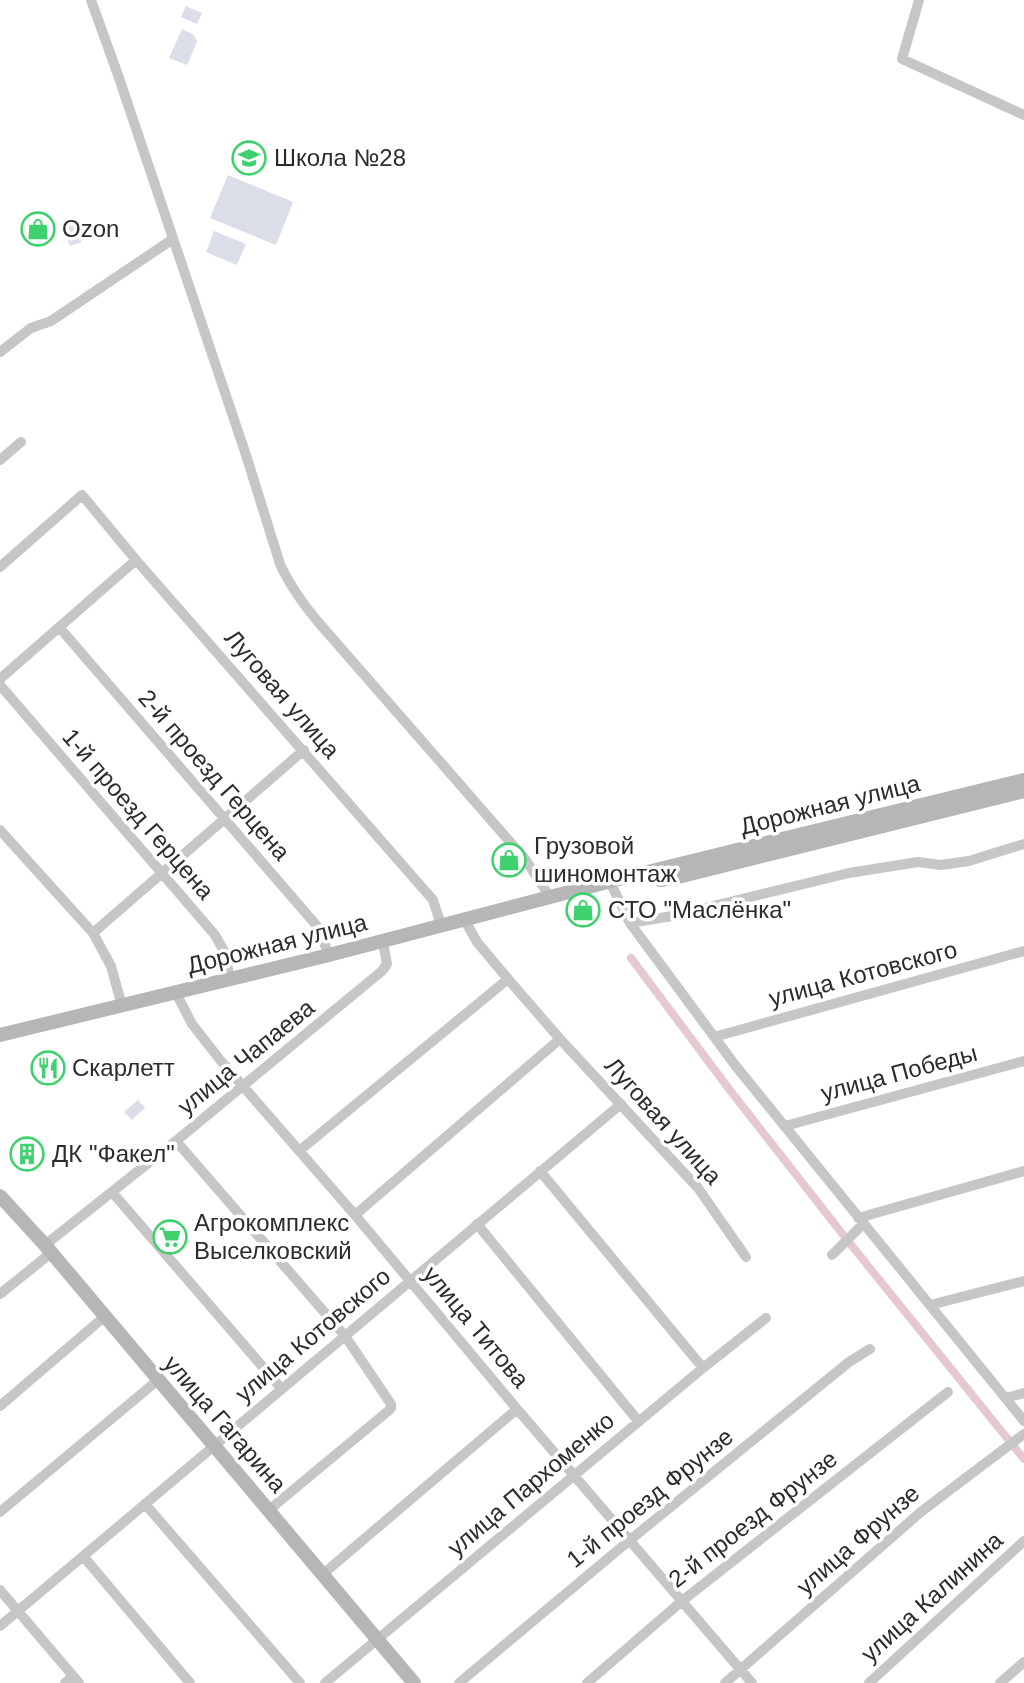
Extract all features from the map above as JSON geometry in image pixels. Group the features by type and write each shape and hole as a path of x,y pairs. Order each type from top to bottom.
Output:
{"main road":[{"name":"Дорожная улица","path":"0,1035 383,942 550,897 1024,780"},
{"name":"Дорожная улица","path":"565,894 682,876 1024,791"},
{"name":"улица Гагарина","path":"0,1196 48,1249 414,1683"}],"street":[{"path":"91,0 287,581 319,623 526,859 550,897"},
{"path":"919,0 902,59 1024,115"},
{"path":"0,352 31,328 51,321 173,239"},
{"path":"0,460 21,442"},
{"name":"Луговая улица","path":"0,567 82,495 433,900 441,925"},
{"path":"0,679 136,560"},
{"name":"2-й проезд Герцена","path":"59,627 317,926 329,955"},
{"name":"1-й проезд Герцена","path":"0,685 215,936 225,953 230,979"},
{"path":"93,933 304,750"},
{"path":"0,830 93,933 111,967 122,1006"},
{"path":"630,923 672,916 849,873 918,862 951,865 1024,844"},
{"path":"613,888 630,923 714,1037 1024,1421"},
{"name":"Луговая улица","path":"464,919 477,942 560,1039 698,1188 746,1257"},
{"name":"улица Чапаева","path":"0,1294 112,1192 382,971 387,964 383,942"},
{"name":"улица Котовского","path":"714,1037 1024,951"},
{"path":"299,1151 508,979"},
{"name":"улица Титова","path":"176,993 192,1024 243,1087 752,1683"},
{"path":"355,1215 560,1039"},
{"name":"улица Победы","path":"785,1126 1024,1061"},
{"name":"улица Котовского","path":"0,1626 621,1104"},
{"path":"176,1141 345,1336 391,1404 391,1408 269,1510"},
{"path":"540,1171 703,1368"},
{"path":"832,1255 860,1221 1024,1171"},
{"path":"112,1192 281,1388"},
{"path":"477,1224 639,1422"},
{"path":"930,1306 1024,1281"},
{"path":"0,1406 104,1317"},
{"name":"улица Пархоменко","path":"325,1683 766,1318"},
{"name":"1-й проезд Фрунзе","path":"459,1683 849,1362 870,1349"},
{"path":"0,1512 158,1380"},
{"name":"2-й проезд Фрунзе","path":"587,1683 682,1601 948,1392"},
{"path":"1006,1398 1024,1394"},
{"path":"323,1574 517,1409"},
{"name":"улица Фрунзе","path":"724,1683 922,1511 1024,1434"},
{"path":"145,1504 300,1683"},
{"name":"улица Калинина","path":"869,1683 1024,1541"},
{"path":"83,1556 190,1683"},
{"path":"0,1590 76,1679 65,1683"},
{"path":"1000,1683 1024,1662"}],"shaded area":[{"path":"186,6 202,13 197,24 181,17"},
{"path":"182,29 194,35 197,42 187,65 169,58"},
{"path":"228,175 293,202 276,245 210,218"},
{"path":"69,221 71,226 76,225 82,242 70,246 62,224"},
{"path":"214,231 246,244 237,265 206,252"},
{"path":"138,1100 145,1108 132,1120 124,1112"}],"waterway":[{"path":"631,958 848,1241 1024,1459"}],"place":[{"name":"Школа №28","path":"249,158"},
{"name":"Ozon","path":"38,229"},
{"name":"Грузовой шиномонтаж","path":"509,860"},
{"name":"СТО \"Маслёнка\"","path":"583,910"},
{"name":"Скарлетт","path":"48,1068"},
{"name":"ДК \"Факел\"","path":"27,1154"},
{"name":"Агрокомплекс Выселковский","path":"170,1237"}]}
